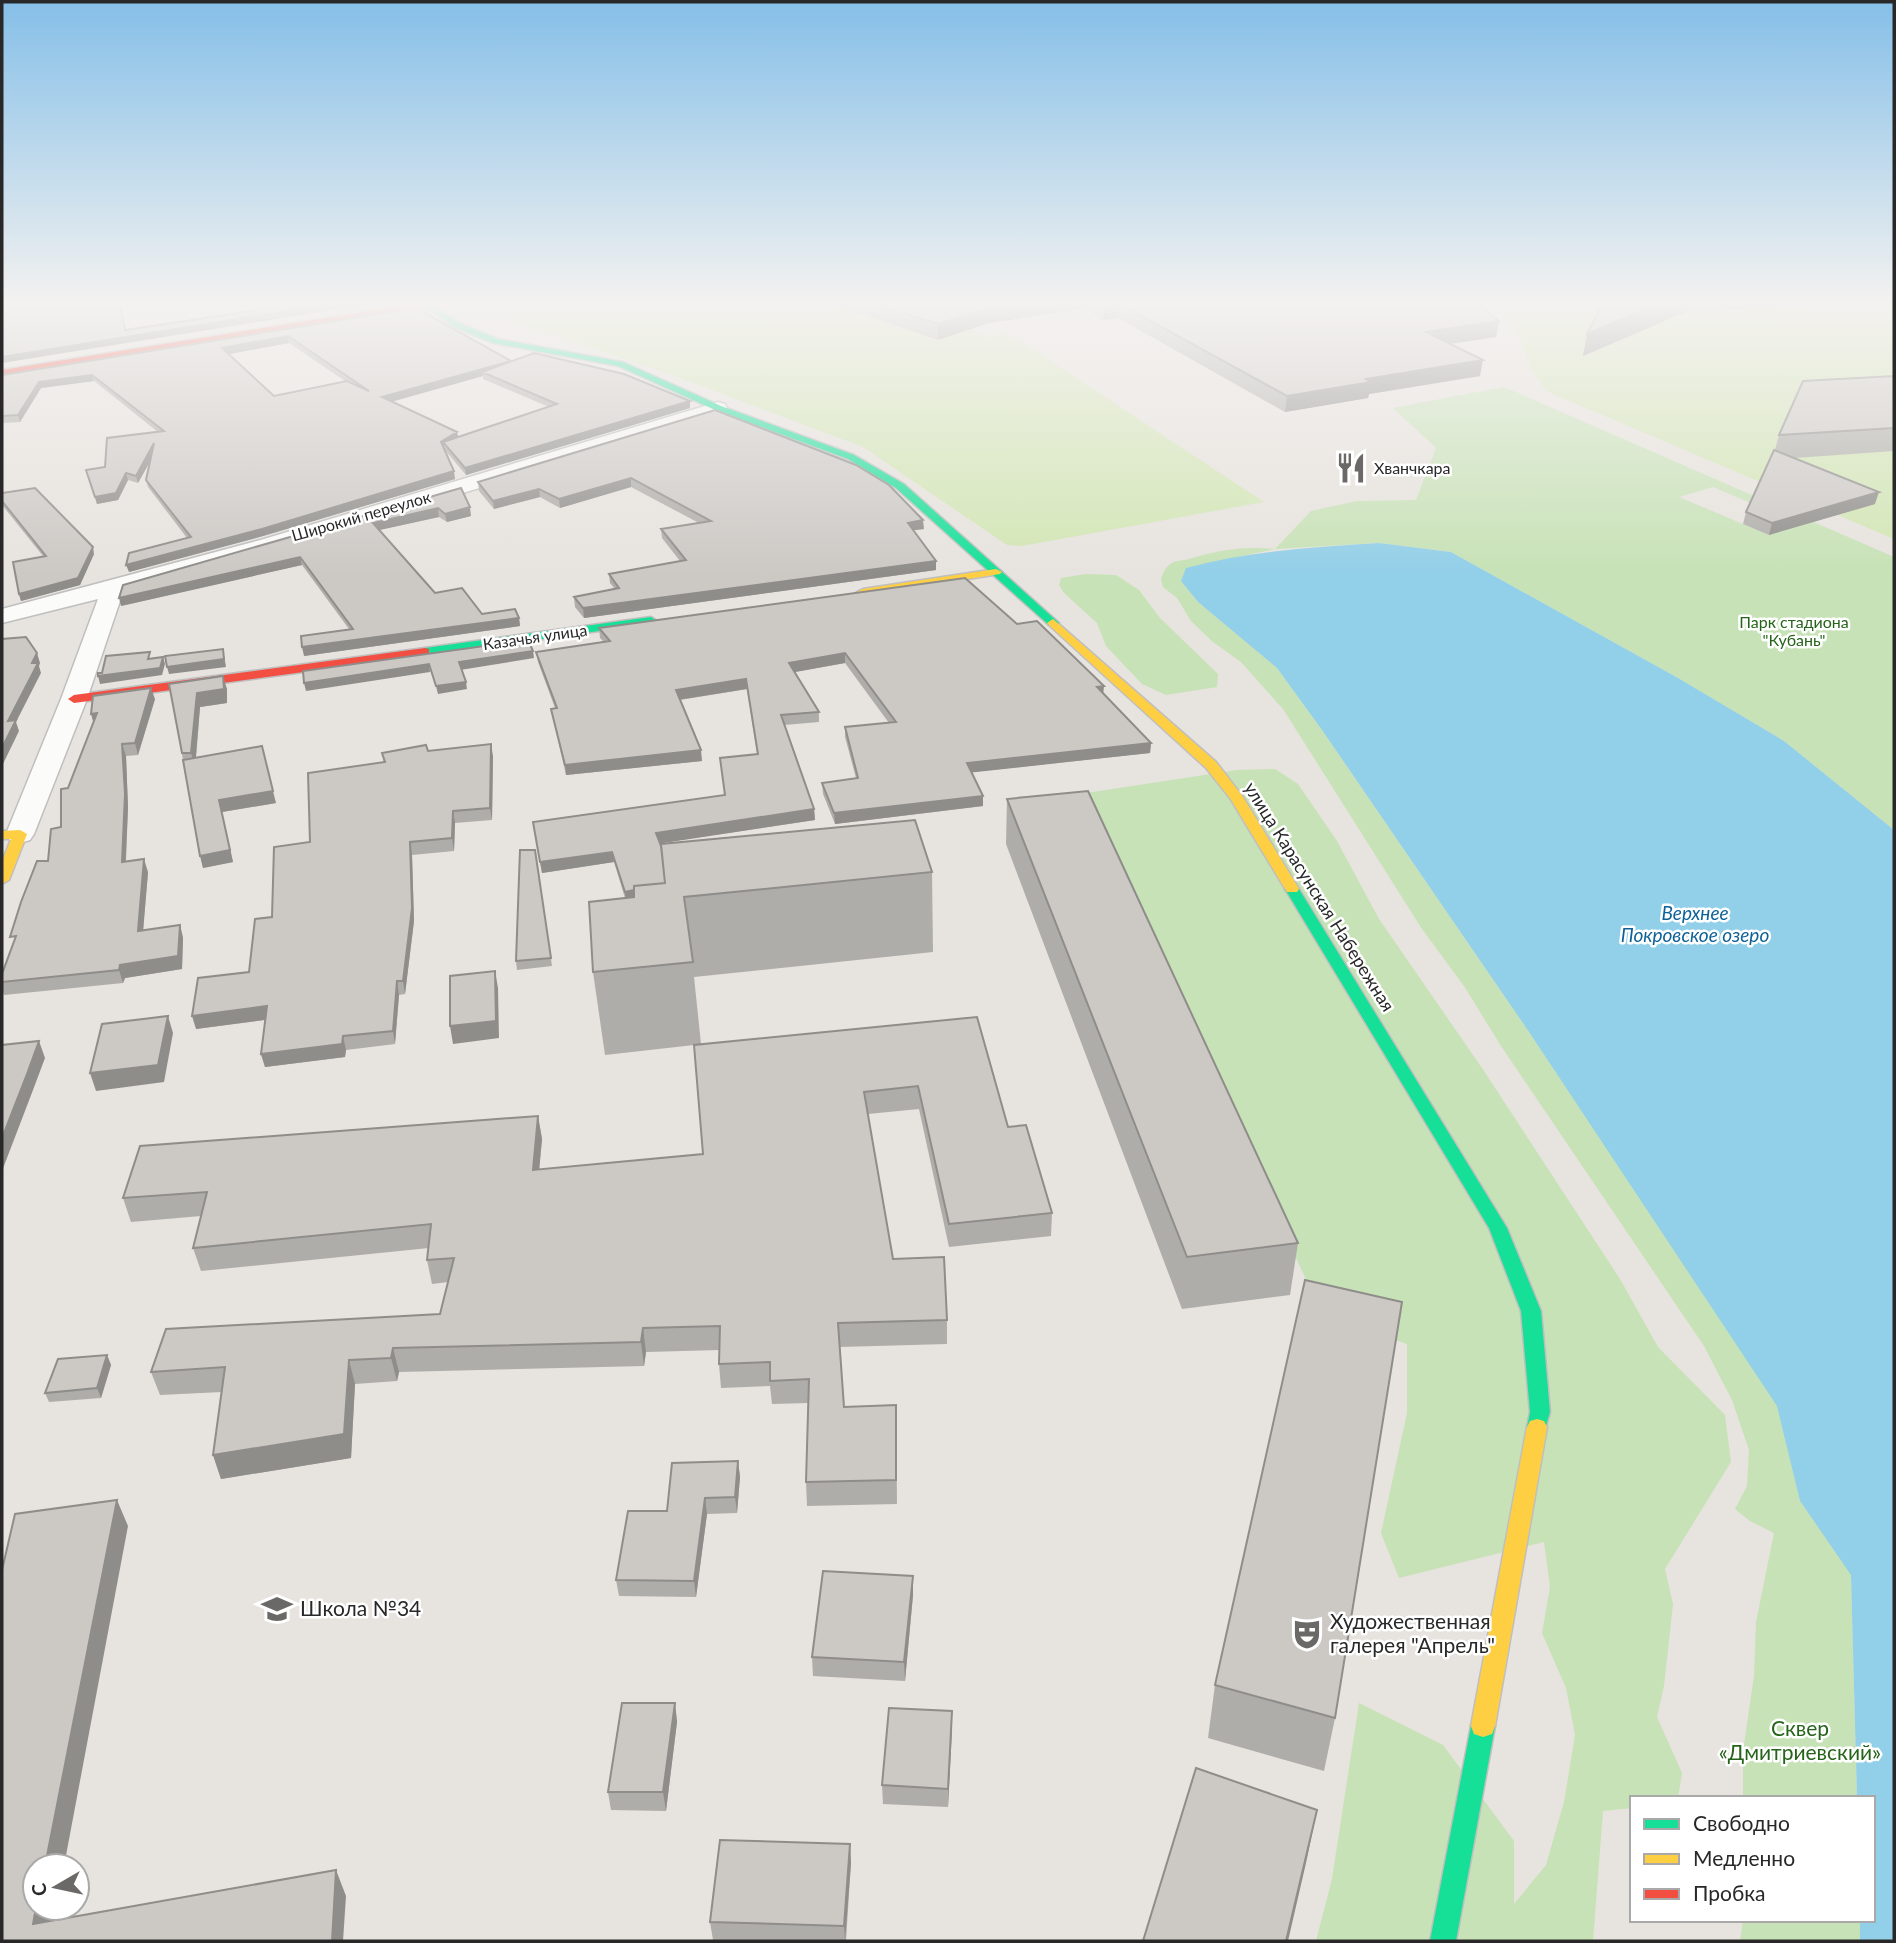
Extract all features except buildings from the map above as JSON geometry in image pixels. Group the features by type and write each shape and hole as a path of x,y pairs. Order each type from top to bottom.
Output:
{"street":[{"name":"улица Карасунская Набережная","path":"682,392 718,408 851,457 900,486 1202,756 1236,797 1498,1228 1531,1311 1540,1412 1443,1941"},
{"name":"Широкий переулок","path":"2,616 113,589 510,473 718,408"},
{"path":"849,594 996,572"},
{"path":"2,880 11,835 74,699 113,589"},
{"name":"Казачья улица","path":"74,699 669,619"}],"green space":[{"path":"716,392 1097,392 1264,502 1022,546 1007,545 863,447"},
{"name":"Парк стадиона \"Кубань\"","path":"1479,392 1515,392 1894,557 1894,830 1784,741 1678,678 1451,552 1379,543 1275,549 1311,511 1357,501 1416,500 1436,448 1393,408","holes":["1713,487 1802,525 1769,535 1679,497"]},
{"path":"1548,392 1894,392 1894,539"},
{"name":"Сквер «Дмитриевский»","path":"1252,548 1275,549 1187,568 1181,581 1198,602 1277,668 1322,730 1529,1032 1778,1406 1800,1501 1851,1574 1857,1796 1743,1796 1743,1751 1754,1676 1756,1622 1774,1533 1750,1521 1735,1509 1747,1486 1749,1450 1732,1400 1704,1346 1501,1046 1464,986 1422,929 1283,709 1241,662 1213,642 1191,621 1177,598 1163,587 1163,573 1174,562 1211,553"},
{"path":"1086,574 1116,575 1139,590 1160,618 1218,674 1217,687 1166,695 1142,684 1106,646 1097,623 1064,593 1059,585 1061,578"},
{"path":"1275,769 1298,784 1337,841 1379,919 1484,1071 1620,1279 1658,1347 1725,1415 1731,1462 1665,1569 1673,1604 1664,1686 1657,1717 1682,1773 1678,1796 1630,1796 1630,1808 1603,1811 1593,1941 1316,1941 1332,1879 1359,1703 1443,1745 1514,1841 1514,1904 1546,1865 1564,1802 1575,1735 1566,1688 1542,1633 1550,1587 1544,1542 1399,1578 1381,1533 1407,1413 1407,1344 1361,1328 1312,1292 1186,1024 1086,793 1237,770"},
{"path":"1743,1922 1860,1922 1860,1941 1740,1941"}],"water":[{"name":"Верхнее Покровское озеро","path":"1379,543 1451,552 1678,678 1784,741 1894,830 1894,1941 1860,1941 1860,1922 1875,1922 1875,1796 1857,1796 1851,1575 1800,1501 1777,1406 1529,1032 1322,730 1277,668 1198,602 1181,581 1186,568 1234,557"}],"traffic: fast":[{"path":"682,392 718,408 851,457 900,486 1053,623"},
{"path":"425,652 651,621"},
{"path":"1292,889 1498,1228 1531,1311 1540,1412 1537,1427"},
{"path":"1443,1941 1483,1726"}],"traffic: slow":[{"path":"863,592 996,572"},
{"path":"1053,623 1211,765 1236,797 1292,889"},
{"path":"2,835 20,834 2,880"},
{"path":"1483,1726 1537,1427"}],"traffic: jam":[{"path":"74,699 425,652"}],"place":[{"name":"Хванчкара","path":"1351,468"},
{"name":"Школа №34","path":"277,1609"},
{"name":"Художественная галерея \"Апрель\"","path":"1307,1634"}]}
